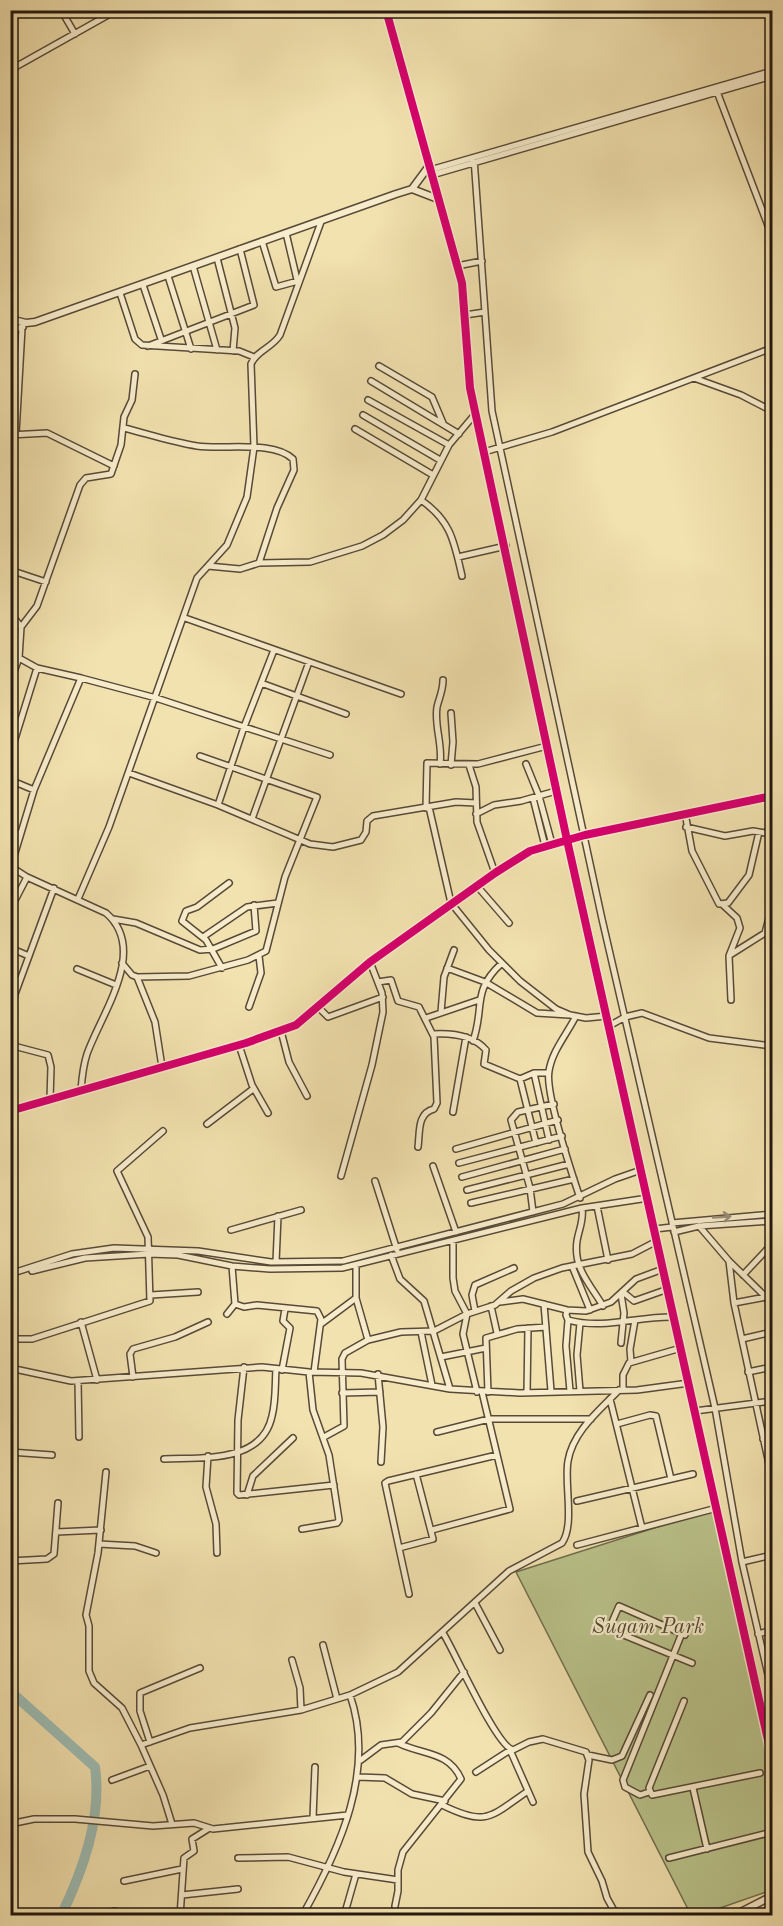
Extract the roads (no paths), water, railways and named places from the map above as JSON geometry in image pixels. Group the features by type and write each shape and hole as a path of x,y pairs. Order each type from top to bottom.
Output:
{"street":[{"path":"61,10 75,34"},
{"path":"10,70 117,10"},
{"path":"386,10 457,266 465,315 470,388 506,546 556,791 772,1758"},
{"path":"716,90 772,71"},
{"path":"10,330 412,189 430,171 772,76"},
{"path":"716,90 772,236"},
{"path":"475,160 492,411 625,1017 715,1408 742,1562 772,1692"},
{"path":"412,189 438,199"},
{"path":"78,899 129,772 185,618 197,578 227,545 247,497 254,447 251,364 254,357 274,344 280,335 321,222"},
{"path":"286,233 298,282"},
{"path":"262,241 276,287 298,282"},
{"path":"148,346 161,339 250,307 255,301 240,249"},
{"path":"217,258 232,313 236,337 233,351"},
{"path":"457,266 482,261"},
{"path":"193,266 217,350"},
{"path":"168,276 191,349"},
{"path":"143,285 161,339"},
{"path":"120,293 138,343 148,346 247,352 254,357"},
{"path":"465,315 485,312"},
{"path":"10,319 24,325"},
{"path":"24,325 13,435 47,433 114,466"},
{"path":"484,452 552,432 772,348"},
{"path":"379,366 432,397 442,423"},
{"path":"10,683 19,658 21,627 37,606 80,485 86,478 96,475 110,476 124,428 124,417 134,389 135,374"},
{"path":"694,378 741,394 772,411"},
{"path":"371,381 459,434"},
{"path":"368,400 449,446"},
{"path":"208,566 240,569 259,563 310,562 362,546 383,536 403,520 421,500 440,460 476,413"},
{"path":"363,415 440,460"},
{"path":"124,428 199,446 254,447 289,454 295,463 267,535 259,563"},
{"path":"355,429 433,475"},
{"path":"421,500 438,513 449,527 462,576"},
{"path":"458,557 506,546"},
{"path":"10,570 46,582"},
{"path":"10,612 21,627"},
{"path":"185,618 401,694"},
{"path":"218,805 244,727 274,650"},
{"path":"19,658 37,668 156,698 330,754"},
{"path":"252,819 283,739 309,662"},
{"path":"10,755 37,668"},
{"path":"81,678 34,790 11,866 27,877 78,899 113,919 136,923 194,949 213,949 256,931 254,905"},
{"path":"440,764 442,744 437,708 442,694 443,680"},
{"path":"261,683 346,714"},
{"path":"451,713 453,742 451,765"},
{"path":"547,746 469,765 430,762 426,766 428,807 451,903 502,963 540,998 573,1016"},
{"path":"122,963 132,975 137,977 189,976 259,956 270,945 285,876 317,797 200,756"},
{"path":"526,764 552,844"},
{"path":"469,765 476,787 476,814 495,873"},
{"path":"129,772 218,805 320,847 357,842 364,837 369,818 460,802 476,802"},
{"path":"10,780 34,790"},
{"path":"476,814 494,805 556,791"},
{"path":"10,1111 281,1031 305,1019 370,962 451,903 514,860 545,846 585,835 772,796"},
{"path":"536,797 545,846"},
{"path":"685,813 692,851 700,870 716,900 740,924 739,933 729,956 728,982 732,1000"},
{"path":"687,827 725,836 759,832 772,834"},
{"path":"10,831 20,834"},
{"path":"723,905 734,897 749,875 759,832"},
{"path":"10,910 27,877"},
{"path":"222,968 213,949 203,937 183,921 186,911 197,907 229,883"},
{"path":"477,886 510,923"},
{"path":"10,1016 15,994 54,888"},
{"path":"203,937 232,914 254,905 278,903"},
{"path":"729,956 765,933 772,906"},
{"path":"81,1090 88,1051 116,985 122,963 122,946 113,919"},
{"path":"10,948 29,956"},
{"path":"441,1012 447,968 454,950"},
{"path":"249,1007 261,973 259,956"},
{"path":"341,1176 372,1065 383,1012 378,982 370,962"},
{"path":"473,1041 478,1024 478,1000 485,982 502,963"},
{"path":"447,968 485,982 537,1013 594,1018 607,1016"},
{"path":"77,969 116,985"},
{"path":"137,977 155,1022 162,1067"},
{"path":"378,982 391,980 398,1001 419,1007 432,1034 437,1059 437,1103 434,1109 428,1110 422,1116 418,1147"},
{"path":"318,1007 328,1017 382,998"},
{"path":"426,1018 478,1000"},
{"path":"609,1026 625,1017 642,1013 709,1038 772,1046"},
{"path":"573,1016 548,1073 565,1149 580,1198"},
{"path":"281,1031 289,1062 307,1096"},
{"path":"432,1034 466,1037 486,1050 484,1064 520,1079 534,1073 548,1073"},
{"path":"453,1112 466,1037"},
{"path":"10,1045 48,1055 51,1067 50,1100"},
{"path":"239,1045 254,1089 268,1113"},
{"path":"534,1073 549,1140"},
{"path":"520,1079 536,1143"},
{"path":"207,1124 254,1089"},
{"path":"533,1212 530,1188 511,1120 518,1112 554,1104"},
{"path":"456,1149 532,1125 558,1120"},
{"path":"10,1339 32,1340 81,1322 148,1303 151,1295 149,1251 144,1226 117,1171 163,1131"},
{"path":"459,1163 562,1136"},
{"path":"462,1177 565,1149"},
{"path":"467,1190 569,1164"},
{"path":"433,1166 456,1232"},
{"path":"32,1271 85,1258 149,1251 232,1266 320,1269 356,1266 456,1232 580,1198 615,1179 641,1170"},
{"path":"471,1203 574,1179"},
{"path":"375,1180 398,1251"},
{"path":"10,1274 93,1248 198,1251 276,1262 334,1263 453,1241 582,1208 648,1198"},
{"path":"597,1206 608,1260"},
{"path":"582,1208 583,1222 575,1265 590,1310"},
{"path":"231,1230 301,1210"},
{"path":"655,1229 772,1214"},
{"path":"276,1262 278,1216"},
{"path":"672,1227 772,1221"},
{"path":"699,1226 729,1261 772,1303"},
{"path":"432,1530 510,1509 482,1392 467,1352 463,1329 467,1314 455,1291 453,1241"},
{"path":"500,1302 523,1282 575,1265 632,1254 657,1241"},
{"path":"743,1275 772,1244"},
{"path":"391,1255 400,1280 424,1301 450,1389"},
{"path":"729,1261 734,1303 772,1477"},
{"path":"575,1265 603,1306"},
{"path":"228,1314 235,1304 232,1266"},
{"path":"356,1266 356,1298 360,1320 368,1340"},
{"path":"475,1311 472,1295 475,1285 514,1269"},
{"path":"324,1437 344,1426 342,1372 345,1353 368,1340 401,1332 434,1331 467,1314 500,1302 523,1299 567,1310 590,1310 603,1306 622,1293 636,1279 663,1269"},
{"path":"622,1293 634,1301 668,1289"},
{"path":"734,1303 766,1297 772,1290"},
{"path":"151,1295 198,1292"},
{"path":"621,1343 624,1323 622,1293"},
{"path":"321,1324 356,1298"},
{"path":"235,1304 244,1307 257,1305 317,1311 321,1324 312,1372 313,1410 324,1437 339,1522 302,1529"},
{"path":"544,1304 551,1391"},
{"path":"491,1306 497,1334"},
{"path":"164,1459 237,1454 256,1443 272,1419 279,1369 290,1328 283,1321 285,1309"},
{"path":"567,1310 566,1346 570,1391"},
{"path":"568,1320 580,1323 624,1323 674,1317"},
{"path":"141,1745 190,1728 302,1710 350,1695 398,1672 509,1571 562,1543 566,1538 568,1460 573,1444 591,1419 621,1390 623,1375 631,1362 630,1349 635,1320"},
{"path":"81,1322 97,1380"},
{"path":"133,1377 130,1354 133,1349 175,1337 208,1322"},
{"path":"580,1323 577,1354 580,1391"},
{"path":"482,1392 486,1338 528,1328 546,1327"},
{"path":"527,1393 528,1328"},
{"path":"421,1332 432,1385"},
{"path":"742,1339 772,1332"},
{"path":"441,1357 486,1348"},
{"path":"631,1362 681,1348"},
{"path":"244,1367 237,1454 237,1493 246,1495 334,1485"},
{"path":"10,1368 52,1378 78,1381 244,1367 378,1374 450,1389 527,1393 621,1390 689,1383"},
{"path":"748,1372 772,1367"},
{"path":"378,1374 383,1427 381,1462"},
{"path":"78,1381 79,1437"},
{"path":"342,1393 380,1392"},
{"path":"610,1399 642,1528"},
{"path":"695,1411 755,1401 772,1401"},
{"path":"616,1424 650,1415 656,1416 671,1479"},
{"path":"437,1432 489,1419 591,1419"},
{"path":"246,1495 253,1476 293,1438"},
{"path":"763,1440 772,1438"},
{"path":"10,1452 52,1455"},
{"path":"409,1594 385,1483 497,1455"},
{"path":"208,1456 206,1487 216,1524 217,1553"},
{"path":"106,1472 101,1530 86,1615 89,1626 89,1671 94,1683 122,1708 141,1745 172,1824"},
{"path":"399,1548 433,1539 416,1474"},
{"path":"577,1501 693,1474"},
{"path":"10,1561 51,1558 55,1551 58,1503"},
{"path":"577,1545 717,1508"},
{"path":"56,1532 101,1530"},
{"path":"99,1544 135,1546 156,1553"},
{"path":"742,1562 772,1555"},
{"path":"475,1603 500,1650"},
{"path":"692,1663 673,1655 609,1629 619,1606 684,1634 673,1655 624,1780 625,1787 640,1795 649,1792 656,1795 760,1773"},
{"path":"759,1634 772,1630"},
{"path":"443,1633 487,1716 510,1750 533,1802"},
{"path":"323,1645 337,1699"},
{"path":"292,1660 300,1688 302,1710"},
{"path":"150,1742 140,1711 140,1693 200,1668"},
{"path":"398,1743 431,1713 464,1672"},
{"path":"302,1916 327,1867 348,1815 358,1777 360,1760 357,1714 350,1695"},
{"path":"476,1772 510,1750 543,1739 582,1749 588,1755 612,1760 622,1756 650,1695"},
{"path":"649,1792 684,1701"},
{"path":"360,1760 381,1745 398,1743 418,1752 442,1757 451,1764 461,1779 403,1852 399,1860 399,1880 394,1906"},
{"path":"588,1755 584,1794 588,1852 617,1916"},
{"path":"112,1780 150,1766"},
{"path":"314,1818 315,1767"},
{"path":"358,1777 385,1778 412,1794 444,1803 467,1817 485,1818 528,1791"},
{"path":"693,1788 707,1849"},
{"path":"180,1916 184,1858 194,1851 192,1839 208,1829 348,1815"},
{"path":"10,1824 34,1819 75,1819 153,1826 194,1823 208,1829"},
{"path":"669,1858 772,1832"},
{"path":"238,1858 288,1857 356,1874 399,1880"},
{"path":"124,1881 182,1869"},
{"path":"344,1916 356,1874"},
{"path":"182,1895 238,1889"},
{"path":"733,1916 772,1896"},
{"path":"114,1911 136,1916"}],"waterway":[{"path":"10,1691 95,1767 96,1805 89,1843 77,1880 61,1916"}],"park label":[{"name":"Sugam Park","path":"648,1627"}]}
